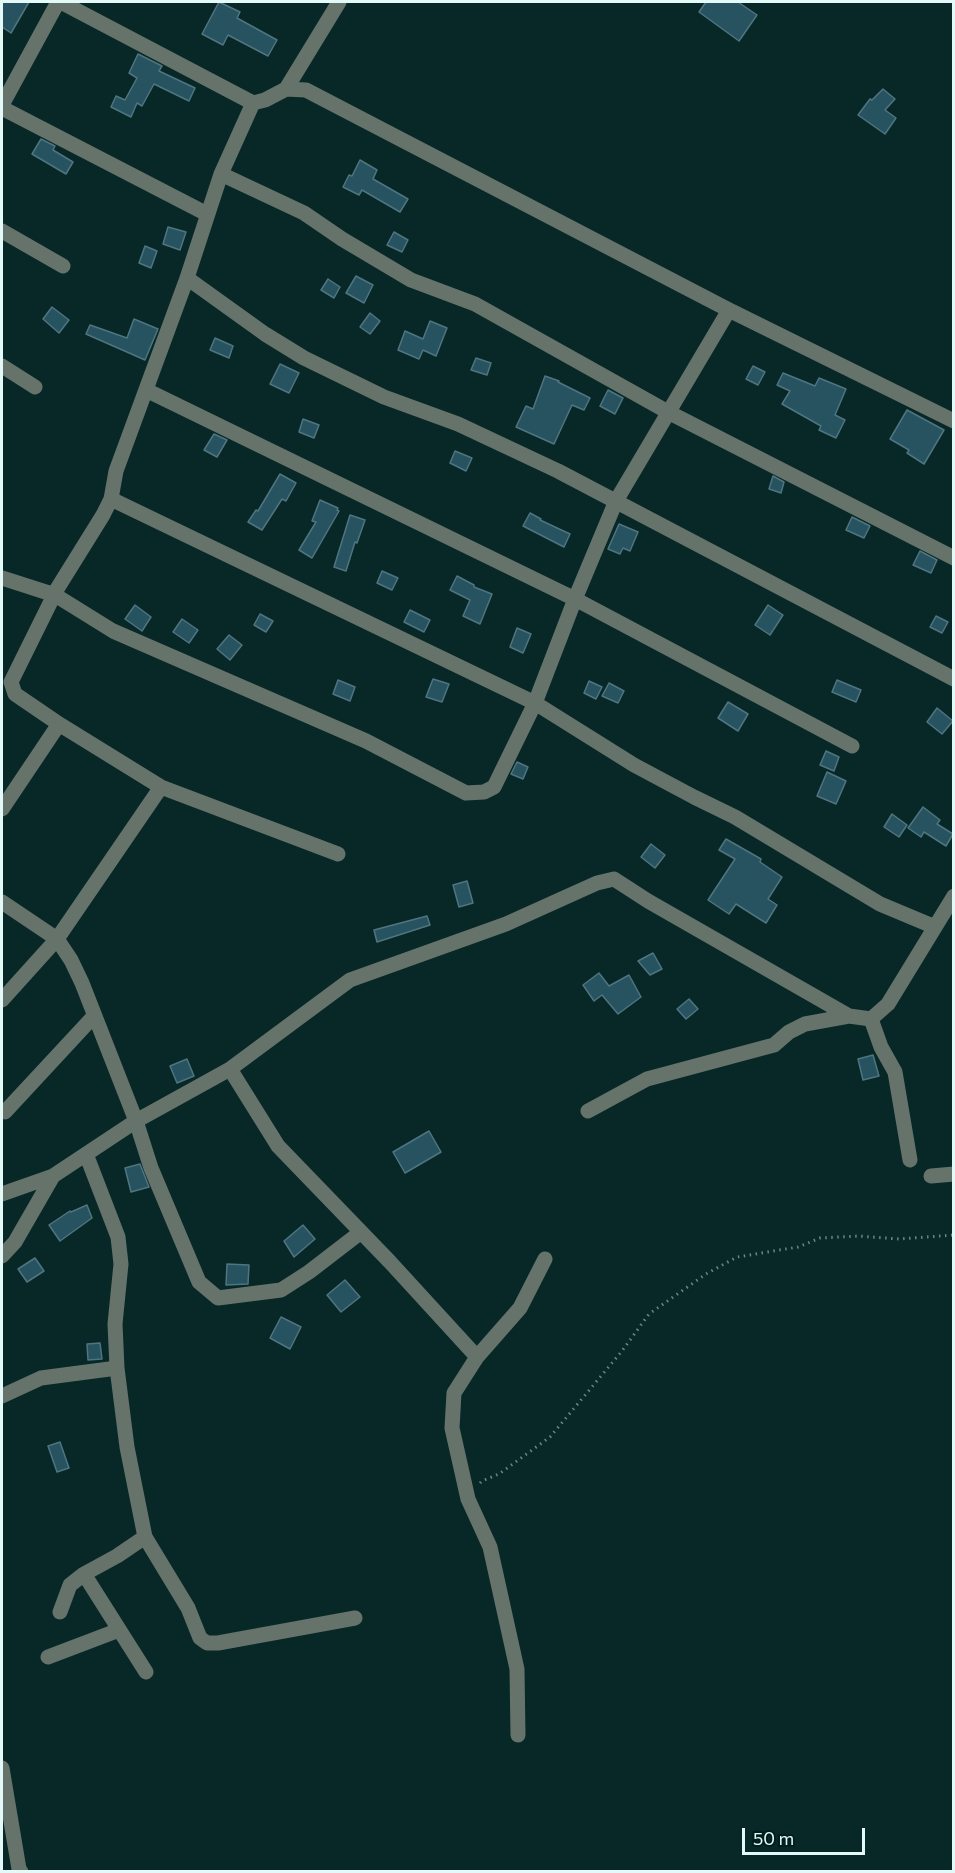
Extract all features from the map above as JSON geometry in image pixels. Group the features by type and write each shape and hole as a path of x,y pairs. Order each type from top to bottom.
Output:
{"street":[{"path":"207,214 2,107 59,2 253,103 266,100 286,89 339,2"},
{"path":"286,89 306,90 729,310 954,421"},
{"path":"253,103 221,174 188,278 116,471 111,499 67,570 11,682 15,694 161,787 338,854"},
{"path":"221,174 304,213 342,239 411,280 476,304 668,412 954,558"},
{"path":"2,231 63,266"},
{"path":"188,278 265,334 304,358 384,397 468,428 558,471 954,679"},
{"path":"2,578 55,595 113,631 366,741 466,793 484,792 494,787 535,703 574,599 616,501 729,310"},
{"path":"2,366 35,387"},
{"path":"146,390 574,599 852,746"},
{"path":"111,499 535,703 634,765 735,817 880,904 934,927"},
{"path":"2,809 59,724"},
{"path":"2,1000 57,939 161,787"},
{"path":"2,1194 53,1176 136,1121 230,1069 350,980 506,924 597,883 614,879 648,901 849,1016"},
{"path":"588,1111 647,1079 774,1045 789,1032 805,1024 849,1016 872,1018 888,1004 954,896"},
{"path":"2,902 57,939 71,960 136,1121 151,1168 199,1282 218,1298 280,1290 309,1272 361,1232"},
{"path":"4,1112 94,1016"},
{"path":"872,1018 881,1047 895,1072 910,1160"},
{"path":"230,1069 278,1146 477,1357"},
{"path":"87,1154 118,1237 121,1264 115,1324 117,1368 127,1447 145,1538 188,1608 200,1638 207,1643 219,1643 355,1618"},
{"path":"931,1176 954,1174"},
{"path":"2,1256 15,1242 53,1176"},
{"path":"518,1735 517,1669 490,1547 468,1499 452,1428 454,1393 477,1357 519,1308 546,1259"},
{"path":"2,1396 41,1378 117,1368"},
{"path":"60,1612 70,1585 84,1574 145,1538"},
{"path":"84,1574 146,1672"},
{"path":"48,1658 119,1630"},
{"path":"2,1768 21,1872"}],"path":[{"path":"468,1499 482,1481 499,1474 550,1437 622,1351 648,1314 706,1274 737,1257 798,1247 820,1238 858,1236 899,1239 954,1235"}],"building":[{"path":"2,2 29,2 11,33 2,27"},
{"path":"219,2 240,12 237,18 277,40 268,56 228,35 223,45 202,34"},
{"path":"706,2 738,2 757,15 739,41 699,12"},
{"path":"138,54 162,66 159,71 195,88 189,101 154,84 142,106 137,103 131,117 111,107 116,96 125,100 137,78 129,73"},
{"path":"883,89 895,99 885,110 896,118 885,134 858,115 870,99 872,100"},
{"path":"41,139 55,146 53,150 73,162 66,174 32,154"},
{"path":"360,160 377,170 373,179 408,199 400,212 362,190 359,195 343,187"},
{"path":"168,227 186,232 180,250 163,244"},
{"path":"394,232 408,240 402,252 387,245"},
{"path":"145,246 157,251 151,268 139,263"},
{"path":"356,276 373,285 364,303 346,293"},
{"path":"328,279 340,287 334,298 321,290"},
{"path":"52,307 69,320 59,333 43,319"},
{"path":"370,313 380,321 370,334 360,327"},
{"path":"134,319 158,329 145,360 86,334 90,325 127,338"},
{"path":"430,321 447,328 436,356 423,350 419,359 398,350 405,331 423,339"},
{"path":"215,338 233,346 229,358 210,350"},
{"path":"476,358 491,363 487,375 471,370"},
{"path":"280,364 299,373 289,393 270,384"},
{"path":"753,366 765,372 758,385 746,379"},
{"path":"783,373 815,386 819,378 846,389 835,415 845,420 836,438 819,430 821,426 782,404 790,391 777,385"},
{"path":"545,376 590,398 584,410 572,405 554,444 516,427 526,406 533,409"},
{"path":"608,390 623,398 615,414 600,406"},
{"path":"907,410 944,430 924,464 907,453 909,450 890,439"},
{"path":"303,419 319,425 314,438 299,432"},
{"path":"214,434 227,440 217,457 204,450"},
{"path":"455,451 472,458 466,471 450,463"},
{"path":"280,474 296,483 286,501 282,499 262,530 248,522 256,510 258,511"},
{"path":"773,476 784,482 781,493 769,489"},
{"path":"320,500 338,508 339,511 312,558 299,550 316,522 312,521"},
{"path":"530,513 570,534 564,547 523,526"},
{"path":"350,515 365,520 346,571 334,567"},
{"path":"852,517 870,526 864,538 846,530"},
{"path":"619,524 638,532 630,551 623,548 620,554 608,549"},
{"path":"920,551 937,560 931,573 913,565"},
{"path":"382,571 398,578 392,590 377,583"},
{"path":"457,576 474,587 492,594 480,624 463,616 470,600 450,590"},
{"path":"135,605 151,617 142,631 125,619"},
{"path":"768,605 783,615 770,635 755,625"},
{"path":"410,610 430,620 424,632 404,622"},
{"path":"260,614 273,621 266,632 254,625"},
{"path":"936,616 948,622 942,633 930,627"},
{"path":"182,619 198,630 189,643 173,632"},
{"path":"517,628 531,634 523,653 510,647"},
{"path":"229,635 242,645 230,660 217,649"},
{"path":"433,679 449,684 442,702 426,697"},
{"path":"338,680 355,687 350,701 333,694"},
{"path":"837,680 861,690 856,702 832,692"},
{"path":"589,681 602,687 596,699 584,693"},
{"path":"609,683 624,691 618,703 602,696"},
{"path":"728,702 748,714 738,731 718,718"},
{"path":"937,708 953,721 942,734 927,722"},
{"path":"826,751 839,757 834,771 820,765"},
{"path":"517,762 528,767 523,779 511,774"},
{"path":"827,772 846,781 836,804 817,796"},
{"path":"923,807 940,820 937,824 953,834 946,846 924,832 921,837 908,828"},
{"path":"892,814 907,825 899,837 884,827"},
{"path":"726,839 761,859 760,862 782,877 768,899 777,905 766,923 736,904 729,914 708,900 735,859 719,850"},
{"path":"651,844 665,855 655,868 641,857"},
{"path":"467,881 473,903 459,907 453,885"},
{"path":"427,916 430,925 377,942 374,930"},
{"path":"653,953 662,969 650,975 638,961"},
{"path":"599,973 609,986 629,975 641,997 618,1014 602,995 594,1001 583,985"},
{"path":"689,999 698,1009 686,1019 677,1009"},
{"path":"873,1055 879,1076 863,1080 858,1059"},
{"path":"187,1059 194,1076 177,1083 170,1066"},
{"path":"429,1131 441,1152 405,1173 393,1152"},
{"path":"140,1164 149,1187 131,1192 125,1168"},
{"path":"87,1205 92,1218 60,1241 49,1225 70,1211"},
{"path":"303,1225 315,1239 294,1257 284,1241"},
{"path":"35,1258 44,1271 27,1282 18,1269"},
{"path":"227,1264 249,1265 248,1284 226,1285"},
{"path":"345,1280 360,1297 341,1312 327,1295"},
{"path":"281,1317 301,1327 290,1349 270,1338"},
{"path":"100,1343 102,1359 88,1360 87,1344"},
{"path":"60,1442 69,1468 57,1472 48,1446"}]}
